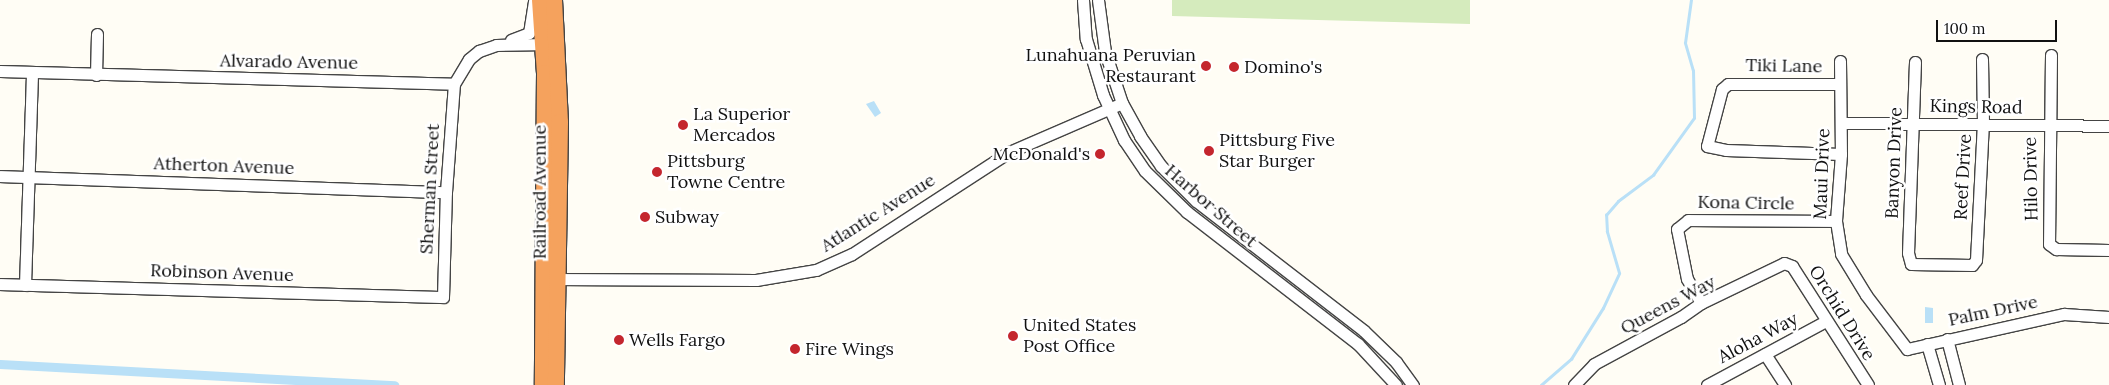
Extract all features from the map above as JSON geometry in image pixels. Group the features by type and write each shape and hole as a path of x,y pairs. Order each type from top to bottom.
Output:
{"highway":[{"name":"Railroad Avenue","path":"540,0 551,44"},
{"name":"Railroad Avenue","path":"549,381 552,279 551,44 554,0"}],"street":[{"path":"454,84 469,59 496,45 529,33 534,0"},
{"name":"Harbor Street","path":"1083,0 1088,47 1108,108 1140,163 1187,212 1358,344 1396,385"},
{"name":"Harbor Street","path":"1098,0 1105,52 1122,103 1154,157 1196,201 1364,332 1396,362 1413,385"},
{"path":"96,75 97,34"},
{"path":"496,45 551,44"},
{"name":"Hilo Drive","path":"2051,55 2048,127 2049,244 2056,249 2109,250"},
{"name":"Reef Drive","path":"1911,264 1972,265 1976,260 1983,123 1982,59"},
{"name":"Maui Drive","path":"1840,61 1842,123 1836,221 1841,254 1893,333"},
{"name":"Banyon Drive","path":"1911,264 1908,253 1915,62"},
{"name":"Alvarado Avenue","path":"0,71 454,84"},
{"path":"25,284 32,72"},
{"name":"Sherman Street","path":"443,297 446,192 454,84"},
{"name":"Tiki Lane","path":"1840,84 1728,84 1722,89 1707,146 1726,150 1841,154"},
{"name":"Atlantic Avenue","path":"552,279 756,280 816,270 852,254 1009,152 1122,103"},
{"name":"Kings Road","path":"1842,123 1983,123 2048,127 2109,126"},
{"name":"Atherton Avenue","path":"0,176 446,192"},
{"path":"1187,212 1196,201"},
{"name":"Kona Circle","path":"1701,303 1687,280 1677,229 1688,220 1836,221"},
{"name":"Queens Way","path":"1574,385 1594,364 1682,317 1701,303 1784,263"},
{"name":"Orchid Drive","path":"1784,263 1792,266 1868,385"},
{"name":"Robinson Avenue","path":"0,284 443,297"},
{"name":"Palm Drive","path":"1893,333 1906,349 2064,314 2109,317"},
{"name":"Aloha Way","path":"1707,385 1826,321"},
{"path":"1947,339 1959,385"},
{"path":"1927,344 1939,385"},
{"path":"1766,354 1785,385"}],"green space":[{"path":"1172,0 1470,0 1470,24 1172,16"}],"water":[{"path":"874,101 881,113 875,117 866,104"},
{"path":"1925,307 1933,308 1933,323 1925,323"}],"waterway":[{"path":"1541,385 1571,359 1603,308 1619,273 1607,232 1606,215 1618,201 1653,175 1694,118 1693,71 1685,43 1691,0"},
{"path":"0,364 394,385"}],"place":[{"name":"Lunahuana Peruvian Restaurant","path":"1206,66"},
{"name":"Domino's","path":"1234,67"},
{"name":"La Superior Mercados","path":"683,125"},
{"name":"Pittsburg Five Star Burger","path":"1209,151"},
{"name":"McDonald's","path":"1100,154"},
{"name":"Pittsburg Towne Centre","path":"657,172"},
{"name":"Subway","path":"645,217"},
{"name":"United States Post Office","path":"1013,336"},
{"name":"Wells Fargo","path":"619,340"},
{"name":"Fire Wings","path":"795,349"}]}
